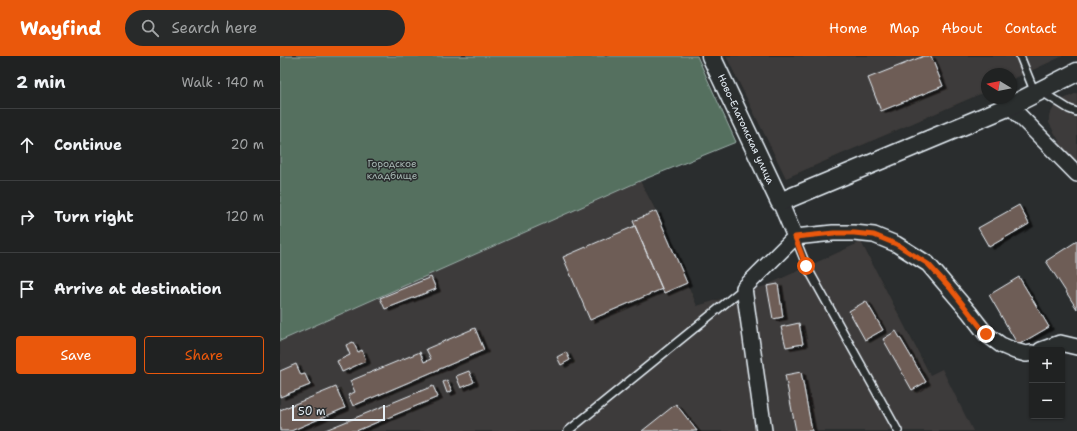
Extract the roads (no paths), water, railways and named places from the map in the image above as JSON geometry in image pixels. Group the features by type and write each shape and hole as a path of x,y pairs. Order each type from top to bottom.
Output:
{"street":[{"name":"Ново-Елатомская улица","path":"711,56 780,202"},
{"path":"795,237 780,202 1010,106 1077,72"},
{"path":"1010,106 1077,174"},
{"path":"764,431 744,288 795,237 834,233 854,233 874,235 896,244 928,264 986,334 1001,345 1026,354 1029,353"},
{"path":"1049,347 1060,343 1077,347"}],"lane":[{"path":"1020,56 1038,92 1077,112"},
{"path":"795,237 806,266 898,431"},
{"path":"568,431 744,288"}],"park label":[{"name":"Городское кладбище","path":"392,168"}]}
